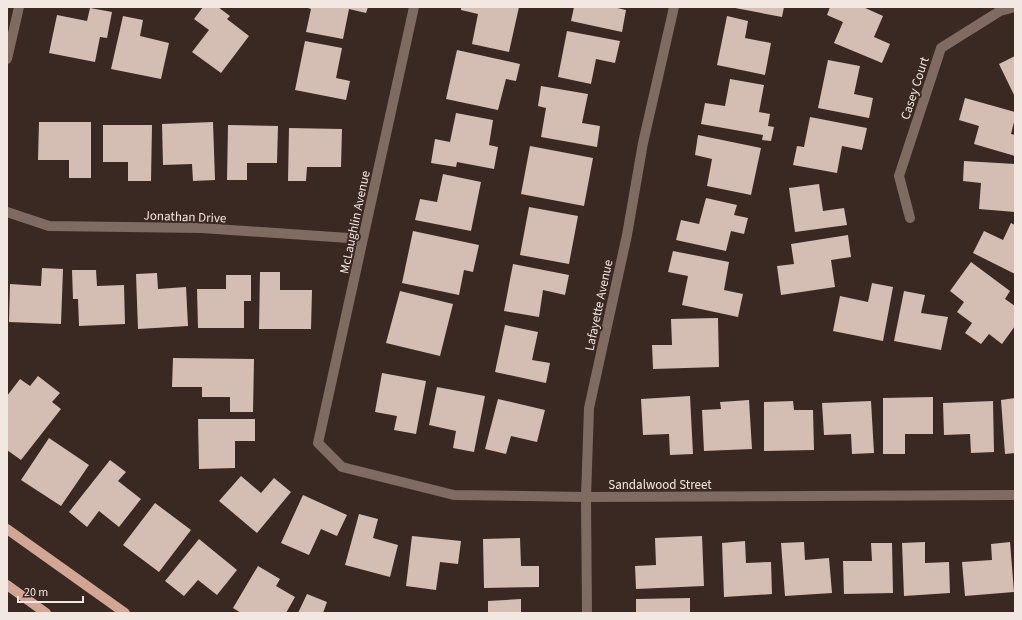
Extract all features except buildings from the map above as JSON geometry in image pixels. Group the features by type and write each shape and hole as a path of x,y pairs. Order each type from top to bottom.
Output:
{"main road":[{"path":"7,529 125,613"},
{"path":"7,585 46,613"}],"street":[{"path":"7,58 19,7"},
{"name":"McLaughlin Avenue","path":"318,443 414,7"},
{"name":"Lafayette Avenue","path":"587,613 586,497 589,408 626,235 643,143 674,7"},
{"name":"Casey Court","path":"910,218 899,176 941,48 1000,11 1015,7"},
{"name":"Jonathan Drive","path":"7,212 49,226 202,228 363,240"},
{"name":"Sandalwood Street","path":"318,443 342,466 454,495 586,497 1015,495"}]}
